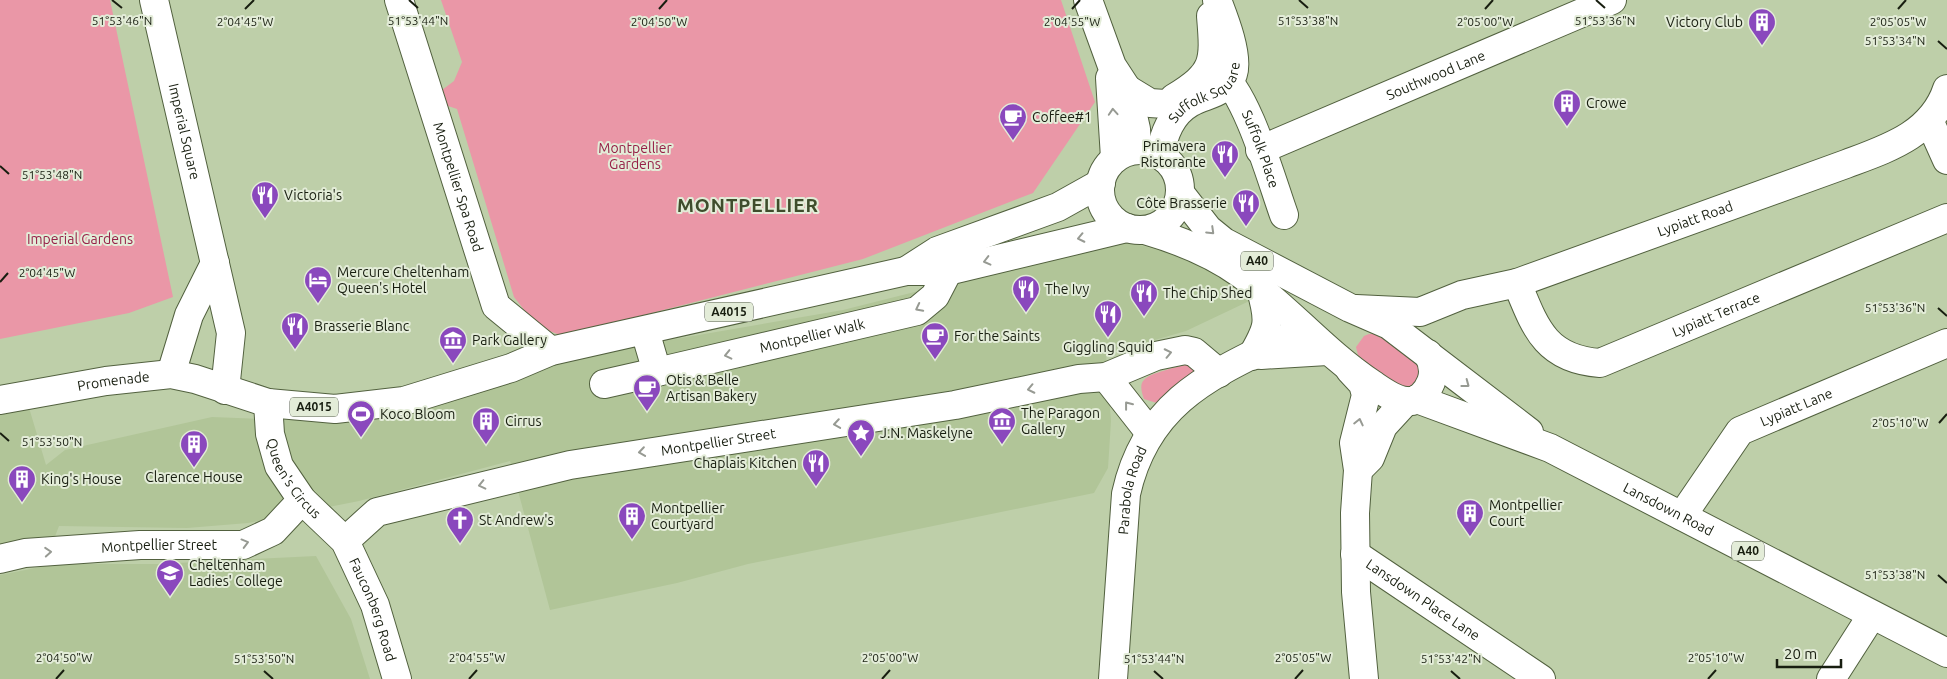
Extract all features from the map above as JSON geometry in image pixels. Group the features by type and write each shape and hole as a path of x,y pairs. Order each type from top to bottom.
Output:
{"main road":[{"name":"Imperial Square","path":"154,0 231,333 225,390"},
{"name":"Montpellier Spa Road","path":"399,0 496,306 551,351"},
{"path":"1088,0 1112,66 1127,89 1139,153"},
{"name":"Southwood Lane","path":"1260,150 1612,0"},
{"name":"Suffolk Square","path":"1139,153 1150,125 1165,104 1220,73 1234,73 1234,61 1212,6"},
{"path":"1112,66 1110,89 1139,153"},
{"name":"Suffolk Place","path":"1220,73 1244,107 1284,215"},
{"name":"Suffolk Square","path":"1139,153 1166,130 1180,111 1189,103 1219,91 1220,73"},
{"path":"1127,89 1150,103 1165,104"},
{"path":"1941,104 1947,160"},
{"name":"Lypiatt Road","path":"1350,308 1420,312 1462,295 1516,283 1881,151 1908,138 1941,104"},
{"path":"1100,183 1103,174 1139,153"},
{"name":"A40","path":"1139,153 1176,172 1180,193 1208,229 1224,242 1350,308 1389,325 1428,354"},
{"name":"A40","path":"1100,183 1102,202 1106,210 1119,224 1188,245 1224,262 1261,290 1350,370 1385,393 1411,400"},
{"name":"A4015","path":"906,271 937,251 1058,207 1100,183"},
{"path":"1136,229 1162,224 1169,218 1179,202 1180,193"},
{"name":"Lypiatt Terrace","path":"1516,283 1533,322 1548,344 1570,358 1600,363 1947,218"},
{"name":"A4015","path":"225,390 268,403 335,409 404,401 510,368 551,351 906,271 948,270 1136,229"},
{"path":"171,374 189,315 215,263"},
{"name":"Montpellier Walk","path":"604,384 917,311 935,296 948,270"},
{"path":"1252,356 1265,334 1268,316 1261,290"},
{"name":"Parabola Road","path":"1113,679 1126,494 1131,471 1150,433 1170,407 1219,372 1332,313 1350,308"},
{"path":"1358,470 1370,458 1383,426 1411,400 1428,390 1433,378 1433,363 1428,354 1420,312"},
{"path":"645,331 657,372"},
{"name":"Lypiatt Lane","path":"1682,516 1740,431 1947,343"},
{"name":"Montpellier Street","path":"344,541 377,512 570,465 955,405 1079,379 1106,377 1156,356 1185,350 1194,352 1219,372"},
{"name":"Parabola Road","path":"1252,356 1327,351"},
{"name":"Lansdown Road","path":"1428,354 1550,448"},
{"path":"1350,370 1363,384 1366,395 1354,443 1358,470 1355,554 1358,630 1364,679"},
{"name":"Promenade","path":"0,400 106,381 171,374 195,379 225,390"},
{"path":"1106,377 1150,433"},
{"name":"Lansdown Road","path":"1411,400 1550,448 1947,653"},
{"name":"Queen's Circus","path":"268,403 274,452 286,478 302,500 344,541"},
{"name":"Montpellier Street","path":"0,559 25,553 140,545 243,545 273,531 302,500"},
{"name":"Fauconberg Road","path":"344,541 375,605 397,679"},
{"name":"Lansdown Place Lane","path":"1355,554 1541,679"},
{"path":"1831,679 1872,615"}],"shaded area":[{"path":"1121,240 1217,266 1262,295 1186,331 1106,354 1111,421 1108,468 1094,493 748,564 677,583 550,610 510,461 359,501 248,523 187,528 59,526 54,539 0,555 0,388 22,384 46,465 65,450 212,417 286,420 397,415 533,368 629,347 843,310"},
{"name":"Cheltenham Ladies' College","path":"316,556 351,619 370,679 0,679 0,575 55,564 157,564"}],"green space":[{"name":"Imperial Gardens","path":"0,0 110,0 173,297 129,313 0,339"},
{"name":"Montpellier Gardens","path":"441,0 1061,0 1095,102 1033,193 863,259 597,327 570,339 537,326 514,297 457,109 442,104 442,90 454,81 462,62"},
{"path":"1374,334 1421,360 1422,378 1407,390 1397,389 1358,355 1356,347 1364,336"},
{"path":"1190,364 1195,371 1160,404 1144,399 1141,389 1147,377"}],"place":[{"name":"Victory Club","path":"1762,46"},
{"name":"Crowe","path":"1567,127"},
{"name":"Coffee#1","path":"1013,141"},
{"name":"Primavera Ristorante","path":"1225,178"},
{"name":"Victoria's","path":"265,219"},
{"name":"Côte Brasserie","path":"1246,227"},
{"name":"Mercure Cheltenham Queen's Hotel","path":"318,304"},
{"name":"The Ivy","path":"1026,313"},
{"name":"The Chip Shed","path":"1144,317"},
{"name":"Giggling Squid","path":"1108,338"},
{"name":"Brasserie Blanc","path":"295,350"},
{"name":"For the Saints","path":"935,360"},
{"name":"Park Gallery","path":"453,364"},
{"name":"Otis & Belle Artisan Bakery","path":"647,412"},
{"name":"Koco Bloom","path":"361,438"},
{"name":"Cirrus","path":"486,445"},
{"name":"The Paragon Gallery","path":"1002,445"},
{"name":"J.N. Maskelyne","path":"861,457"},
{"name":"Clarence House","path":"194,468"},
{"name":"Chaplais Kitchen","path":"816,487"},
{"name":"King's House","path":"22,503"},
{"name":"Montpellier Court","path":"1470,537"},
{"name":"Montpellier Courtyard","path":"632,540"},
{"name":"St Andrew's","path":"460,544"},
{"name":"Cheltenham Ladies' College","path":"170,597"}],"district":[{"name":"MONTPELLIER","path":"748,205"}]}
